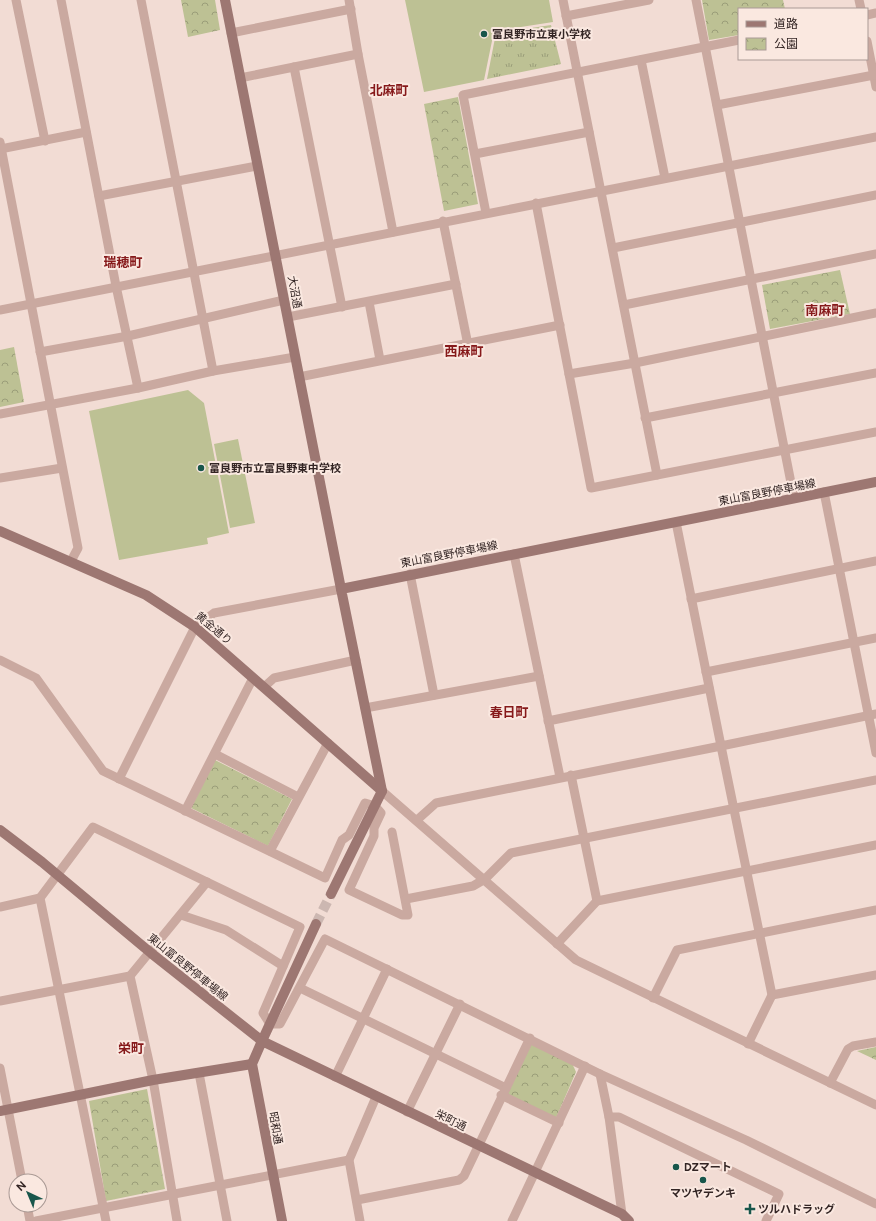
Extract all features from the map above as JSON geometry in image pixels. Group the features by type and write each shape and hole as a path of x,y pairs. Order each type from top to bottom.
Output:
{"street":[{"path":"16,0 45,141"},
{"path":"61,0 116,286 138,388"},
{"path":"140,0 213,371"},
{"name":"大沼通","path":"225,0 341,589"},
{"path":"563,0 657,475"},
{"path":"566,16 630,2 649,0"},
{"path":"696,0 794,498"},
{"path":"232,33 350,4 358,54 393,232"},
{"path":"486,213 463,95 738,40"},
{"path":"868,46 876,87"},
{"path":"240,78 358,54"},
{"path":"641,60 665,178"},
{"path":"294,67 331,244 342,307"},
{"path":"717,105 874,75"},
{"path":"71,561 78,548 0,147 45,141 86,132"},
{"path":"475,154 589,132"},
{"path":"0,310 443,221 600,192 728,165 876,137"},
{"path":"99,196 257,166"},
{"path":"613,248 876,195"},
{"path":"536,203 591,488 876,432"},
{"path":"443,221 468,344"},
{"path":"624,305 876,254"},
{"path":"288,317 456,284"},
{"path":"40,352 128,336 284,300"},
{"path":"369,302 380,360"},
{"path":"569,374 876,313"},
{"path":"299,377 560,326"},
{"path":"0,414 138,388 213,371 295,357"},
{"path":"645,418 876,373"},
{"path":"0,478 62,468"},
{"name":"東山富良野停車場線","path":"341,589 876,482"},
{"path":"824,492 854,642 872,715 876,753"},
{"path":"676,522 745,870 772,995 748,1044"},
{"name":"黄金通り","path":"0,531 146,595 195,627 382,791"},
{"path":"514,554 560,777"},
{"path":"691,599 876,562"},
{"path":"410,574 434,695"},
{"path":"119,779 195,627 214,613 341,589 382,791 331,894"},
{"path":"706,672 876,638"},
{"path":"0,660 36,678 103,771 325,878 342,840 349,835 365,803 375,806 381,813 374,828 374,836 349,890 402,915 408,914 392,832"},
{"path":"264,687 274,678 356,660"},
{"path":"365,708 539,676"},
{"path":"185,811 253,678"},
{"path":"548,721 709,688"},
{"path":"417,820 436,803 872,715"},
{"path":"270,851 328,743"},
{"path":"215,754 298,797"},
{"path":"571,775 597,901"},
{"path":"406,900 472,886 485,879 511,852 876,780"},
{"path":"382,791 485,879 576,960 876,1105"},
{"path":"0,907 40,898 93,827 300,927 263,1013 270,1024"},
{"name":"東山富良野停車場線","path":"0,830 57,874 151,953 262,1041"},
{"path":"557,944 597,901 745,870 876,845"},
{"path":"0,1001 130,976 151,953 207,882"},
{"path":"40,898 106,1221"},
{"path":"653,998 677,950 876,910"},
{"path":"181,914 214,924 226,930 283,966"},
{"path":"4,1110 80,1096 153,1080 252,1064 316,924"},
{"path":"270,1024 280,1024 325,939 530,1038 600,1074 746,1140 876,1204"},
{"path":"335,1077 364,1020 387,969"},
{"path":"772,995 876,975"},
{"path":"130,976 153,1080 177,1221"},
{"path":"300,988 436,1054 559,1122"},
{"path":"407,1112 460,1004"},
{"path":"356,1200 459,1180 464,1176 530,1038"},
{"name":"栄町通","path":"262,1041 626,1218"},
{"path":"830,1083 848,1049 853,1046 876,1042"},
{"name":"昭和通","path":"252,1064 282,1221"},
{"path":"512,1221 586,1066"},
{"path":"0,1068 4,1110 20,1173"},
{"path":"199,1073 227,1221"},
{"path":"600,1074 609,1117 626,1218"},
{"path":"360,1221 349,1160 376,1097"},
{"path":"609,1117 619,1116 779,1194 766,1221"},
{"path":"36,1221 103,1206 221,1186 349,1160"}],"green space":[{"path":"181,0 215,0 220,30 188,37"},
{"name":"富良野市立東小学校","path":"405,0 549,0 553,22 502,30 493,36 484,80 424,92"},
{"path":"702,0 783,0 785,8 738,8 738,35 709,40"},
{"path":"551,25 561,64 487,79 495,38 504,32"},
{"path":"458,97 478,204 444,211 424,104"},
{"path":"840,270 850,314 770,329 762,285"},
{"path":"14,347 24,402 0,407 0,350"},
{"path":"188,390 204,403 229,533 207,538 208,544 119,560 89,411"},
{"path":"238,439 255,523 230,528 214,444"},
{"path":"215,760 292,799 268,846 191,808"},
{"path":"532,1043 572,1063 576,1072 556,1118 506,1094"},
{"path":"876,1047 876,1060 857,1051"},
{"path":"147,1089 165,1189 106,1201 89,1101"}],"tunnel":[{"path":"316,924 331,894"}],"place":[{"name":"富良野市立東小学校","path":"484,34"},
{"name":"富良野市立富良野東中学校","path":"201,468"},
{"name":"DZマート","path":"676,1167"},
{"name":"マツヤデンキ","path":"703,1180"},
{"name":"ツルハドラッグ","path":"750,1209"}],"district":[{"name":"北麻町","path":"389,90"},
{"name":"瑞穂町","path":"123,262"},
{"name":"南麻町","path":"825,310"},
{"name":"西麻町","path":"464,351"},
{"name":"春日町","path":"509,712"},
{"name":"栄町","path":"131,1048"}]}
